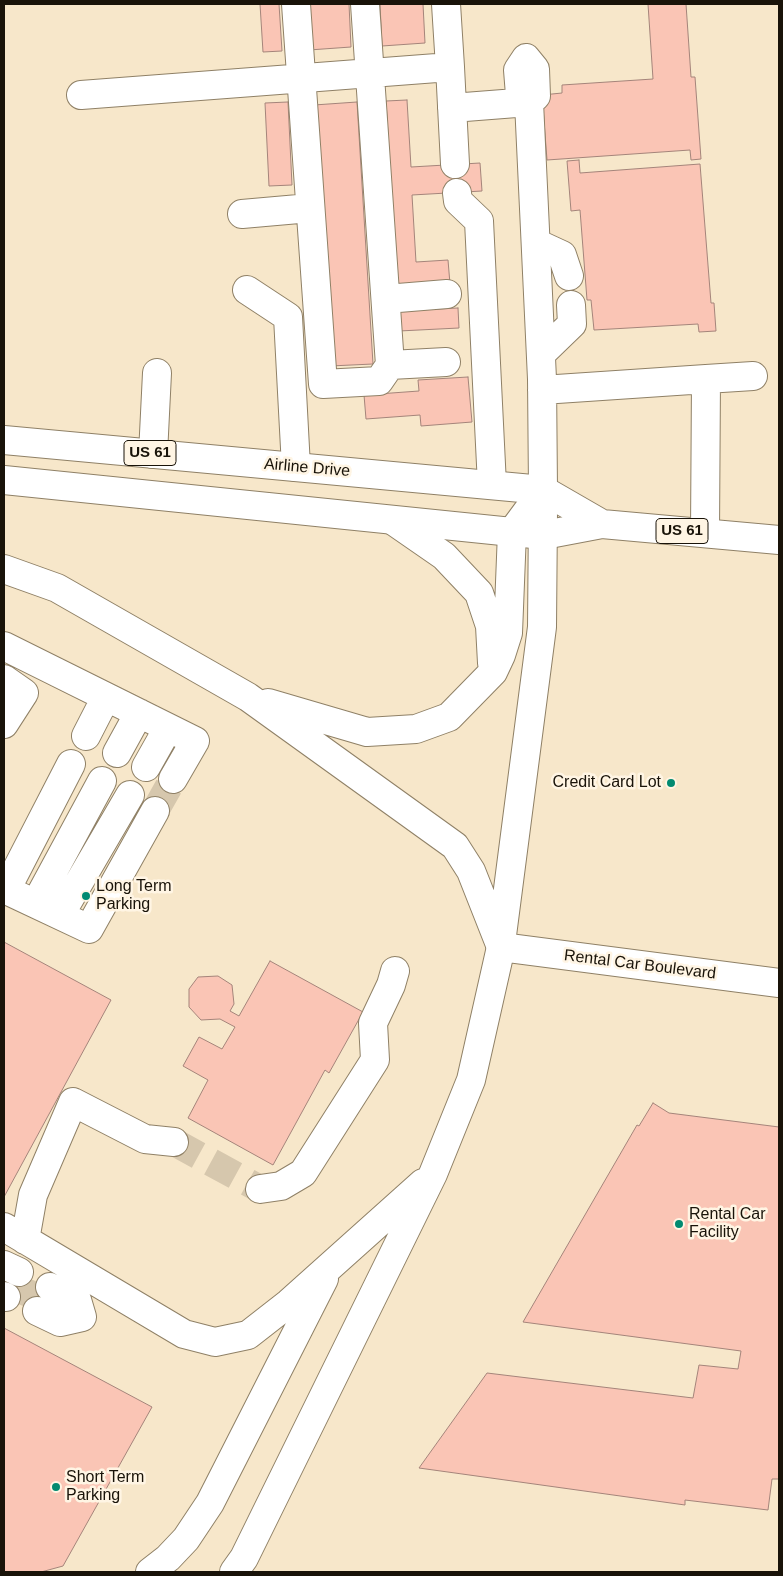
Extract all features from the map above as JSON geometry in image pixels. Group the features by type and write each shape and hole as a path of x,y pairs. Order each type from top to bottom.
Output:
{"main road":[{"path":"296,4 323,384 379,381 390,365 365,4"},
{"path":"446,4 455,164"},
{"path":"81,95 450,67"},
{"path":"234,1572 244,1558 433,1174 471,1080 501,947 542,627 544,535 542,390 529,102 452,108"},
{"path":"456,193 458,201 479,221 492,485"},
{"path":"242,214 310,208"},
{"path":"536,243 562,255 569,276"},
{"path":"247,290 288,318 296,467"},
{"path":"386,299 447,294"},
{"path":"540,354 572,324 571,305"},
{"path":"390,365 446,362"},
{"path":"153,454 156,373"},
{"path":"542,390 753,376"},
{"path":"705,533 706,379"},
{"name":"Airline Drive","path":"4,440 543,490 602,524"},
{"name":"Airline Drive","path":"4,480 544,535 602,524 779,540"},
{"path":"248,697 368,732 416,729 448,717 493,672 501,655 508,633 512,532 543,490"},
{"path":"392,520 444,556 479,593 490,626 493,672"},
{"path":"4,569 57,588 248,697 455,846 471,871 501,947"},
{"path":"4,646 195,741 173,779"},
{"path":"4,724 14,686"},
{"path":"86,736 106,697"},
{"path":"117,753 139,714"},
{"path":"146,767 168,728"},
{"path":"71,764 5,889 89,929 155,811"},
{"path":"36,903 102,781"},
{"path":"60,915 130,795"},
{"name":"Rental Car Boulevard","path":"501,947 779,983"},
{"path":"260,1189 281,1186 303,1173 375,1060 373,1024 391,985 395,971"},
{"path":"174,1142 145,1139 73,1102 14,1234 184,1334 215,1342 248,1335 290,1302 433,1174"},
{"path":"150,1572 168,1558 186,1539 210,1503 332,1264"},
{"path":"44,1299 60,1322 82,1317 125,1298"}],"building":[{"path":"260,4 279,4 282,51 263,52"},
{"path":"307,4 349,4 351,47 309,50"},
{"path":"380,4 423,4 425,43 382,46"},
{"path":"648,4 686,4 691,77 695,77 701,159 691,160 690,150 547,160 542,95 562,93 562,85 653,79"},
{"path":"407,100 411,167 480,163 482,191 412,195 416,262 448,260 450,284 397,287 386,101"},
{"path":"288,102 292,185 269,186 265,103"},
{"path":"357,102 373,364 330,366 314,105"},
{"path":"579,160 580,173 700,164 711,303 714,303 716,331 699,332 698,324 594,330 591,300 587,300 580,210 571,211 567,161"},
{"path":"458,308 459,328 399,331 398,311"},
{"path":"468,377 472,422 421,426 420,415 366,419 364,395 419,391 418,380"},
{"path":"4,942 111,1000 4,1197"},
{"path":"270,961 363,1012 329,1073 325,1070 273,1165 188,1118 208,1080 183,1066 199,1037 222,1049 235,1027 220,1019 201,1020 189,1007 189,989 198,977 218,976 232,985 234,1004 230,1011 239,1016"},
{"name":"Rental Car Facility","path":"653,1103 669,1113 779,1127 779,1479 772,1479 768,1510 685,1500 685,1505 419,1468 487,1373 693,1398 699,1365 738,1369 741,1351 523,1322 637,1125 639,1126"},
{"name":"Short Term Parking","path":"4,1328 152,1407 63,1566 41,1572 4,1572"}],"tunnel":[{"path":"155,811 173,779"},
{"path":"174,1142 260,1189"},
{"path":"12,1286 44,1300"}],"place":[{"name":"Credit Card Lot","path":"671,783"},
{"name":"Long Term Parking","path":"86,896"},
{"name":"Rental Car Facility","path":"679,1224"},
{"name":"Short Term Parking","path":"56,1487"}]}
